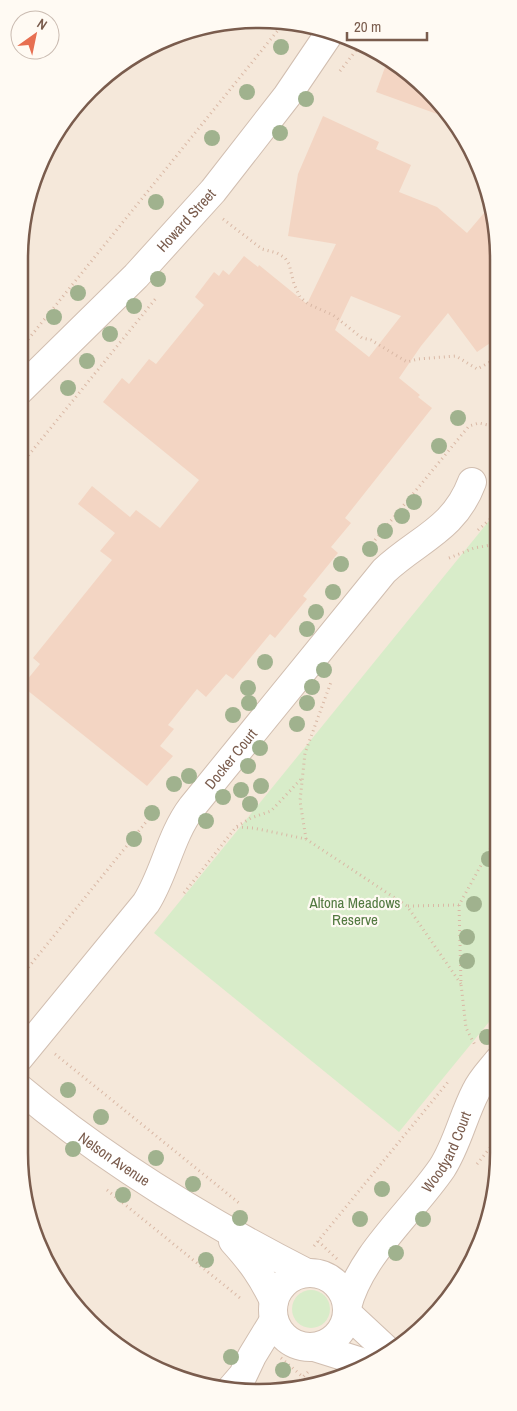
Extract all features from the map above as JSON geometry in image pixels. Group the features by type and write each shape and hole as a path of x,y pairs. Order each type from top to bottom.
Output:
{"street":[{"name":"Howard Street","path":"28,383 136,276 207,198 254,141 326,38"},
{"name":"Docker Court","path":"28,1047 146,903 158,882 178,828 192,807 384,571 395,561 437,532 450,520 460,507 472,482"},
{"name":"Woodyard Court","path":"347,1310 351,1291 387,1236 441,1169 452,1149 481,1081 487,1054"},
{"name":"Nelson Avenue","path":"28,1096 59,1122 148,1183 257,1248 310,1266"},
{"name":"Nelson Avenue","path":"214,1222 250,1260 263,1277 274,1310"},
{"name":"Woodyard Court","path":"310,1266 356,1261 387,1236"},
{"path":"310,1266 336,1284 344,1294 347,1310 345,1323 333,1340 324,1345 279,1352 236,1382 252,1356 274,1310 279,1290 286,1282 310,1266"},
{"path":"274,1310 278,1330 293,1343 358,1361"},
{"path":"347,1310 384,1347"}],"path":[{"path":"28,340 279,28"},
{"path":"221,217 262,249 277,253 285,258 289,264 294,284 300,296 308,304 333,315 362,338 371,340 407,362 418,359 456,356 477,369 490,362"},
{"path":"444,560 474,548 490,545"},
{"path":"306,839 300,801 305,753 334,674"},
{"path":"303,777 271,811 251,818 236,828 253,828 306,839 407,906 461,984"},
{"path":"487,1054 466,1028 461,984 459,905 490,849"},
{"path":"407,906 459,905"},
{"path":"55,1054 246,1209"},
{"path":"470,1055 487,1054"},
{"path":"310,1266 452,1077"}],"shaded area":[{"path":"228,29 289,29 318,35 361,51 387,66 411,85 432,106 451,130 466,156 482,199 488,228 490,258 490,1152 488,1183 482,1212 466,1255 451,1281 422,1316 387,1345 361,1360 318,1376 274,1383 228,1382 199,1376 156,1360 130,1345 95,1316 66,1281 51,1255 35,1212 28,1168 28,243 35,199 51,156 75,118 106,85 143,58 184,40"}],"green space":[{"name":"Altona Meadows Reserve","path":"490,520 490,1021 399,1132 154,933"},
{"path":"311,1290 325,1295 330,1309 325,1323 311,1328 297,1323 292,1309 297,1295"}],"building":[{"path":"386,65 422,95 439,115 376,92"},
{"path":"323,116 379,142 376,149 411,165 399,192 437,207 467,233 485,212 490,258 490,343 477,352 448,313 421,346 399,378 420,395 418,397 432,408 345,518 351,523 331,547 338,553 303,596 307,599 275,638 270,634 233,679 226,674 206,697 197,689 168,725 174,729 160,746 173,756 147,786 28,691 28,679 40,664 33,658 112,560 100,551 115,533 78,504 92,486 130,517 136,510 160,528 199,480 103,402 122,378 129,384 149,359 156,364 204,305 195,297 214,272 219,276 223,270 229,275 244,256 258,267 259,265 307,304 336,244 288,236 298,174","holes":["351,296 401,316 369,357 335,330"]}]}
